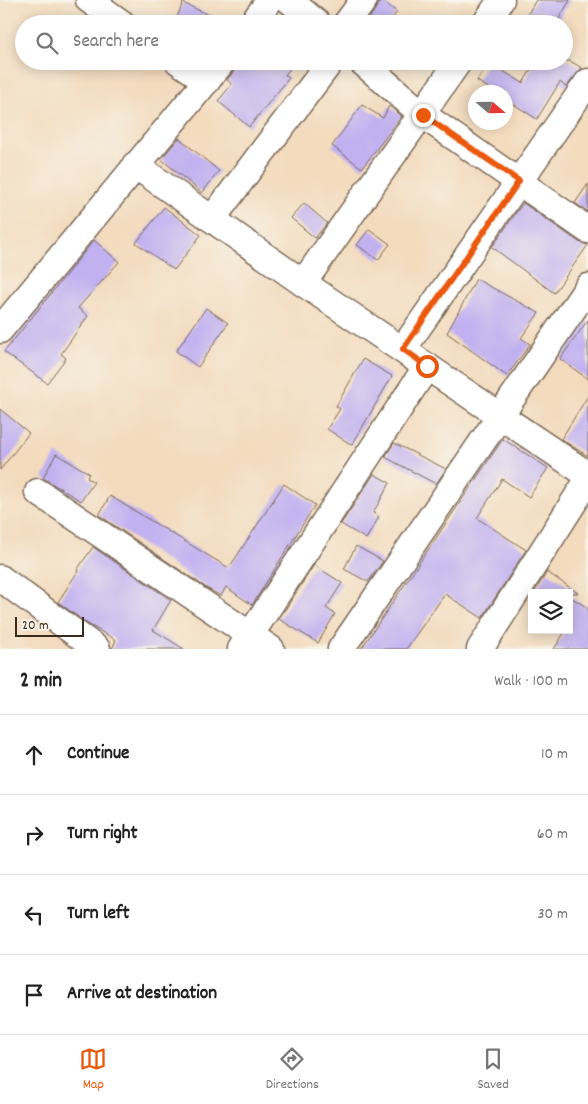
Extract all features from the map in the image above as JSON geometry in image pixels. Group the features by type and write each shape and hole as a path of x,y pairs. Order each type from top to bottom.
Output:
{"street":[{"path":"89,0 110,15"},
{"path":"259,15 270,0"},
{"path":"290,0 308,15"},
{"path":"353,15 364,0"},
{"path":"491,15 501,0"},
{"path":"190,70 207,82"},
{"path":"0,330 134,166 216,70"},
{"path":"212,219 325,70"},
{"path":"371,70 423,115 588,230"},
{"path":"303,283 454,70"},
{"path":"403,349 588,82"},
{"path":"134,166 303,283 588,475"},
{"path":"341,649 588,287"},
{"path":"38,492 254,644 427,366"},
{"path":"480,649 588,480"},
{"path":"0,578 98,649"}],"building":[{"path":"381,0 397,12 395,15 371,15"},
{"path":"536,0 570,0 561,15 527,15"},
{"path":"183,3 209,15 178,15"},
{"path":"573,63 582,68 566,87 560,82 537,119 513,104 513,85 484,85 477,81 483,70 501,70 523,83 531,70 573,70"},
{"path":"235,70 289,70 285,75 289,78 249,127 218,101 232,84 227,80"},
{"path":"362,105 383,118 389,106 402,116 362,168 332,146"},
{"path":"179,138 219,171 202,193 161,159"},
{"path":"588,184 588,212 575,203"},
{"path":"304,203 327,223 315,238 291,218"},
{"path":"523,203 579,242 588,245 554,293 492,247"},
{"path":"164,207 201,235 174,270 136,243"},
{"path":"369,229 390,244 378,260 357,245"},
{"path":"94,240 119,262 78,308 88,316 61,354 66,358 47,383 4,352"},
{"path":"476,279 539,313 521,338 530,344 507,376 447,333"},
{"path":"206,308 228,323 198,367 176,351"},
{"path":"588,320 588,379 560,359"},
{"path":"363,359 392,376 352,445 327,429 340,409 336,406"},
{"path":"588,396 588,456 561,439"},
{"path":"0,409 29,433 0,470"},
{"path":"503,439 548,468 529,497 502,479 477,518 526,550 482,618 445,594 406,649 361,649"},
{"path":"394,443 446,469 436,484 385,457"},
{"path":"56,454 89,473 87,478 94,482 81,501 43,478"},
{"path":"374,474 390,483 373,513 379,517 366,539 341,524"},
{"path":"284,484 315,505 252,605 226,587 221,596 208,589 99,515 110,496 229,568"},
{"path":"356,546 383,561 368,582 344,569"},
{"path":"93,547 171,600 153,630 184,649 112,649 116,640 86,623 58,602"},
{"path":"314,565 342,583 326,608 335,614 318,643 279,619"},
{"path":"547,572 572,589 536,589"},
{"path":"573,599 588,608 588,649 554,649 563,634 573,634"}],"route":[{"path":"423,115 519,181 403,349 427,366"}]}
